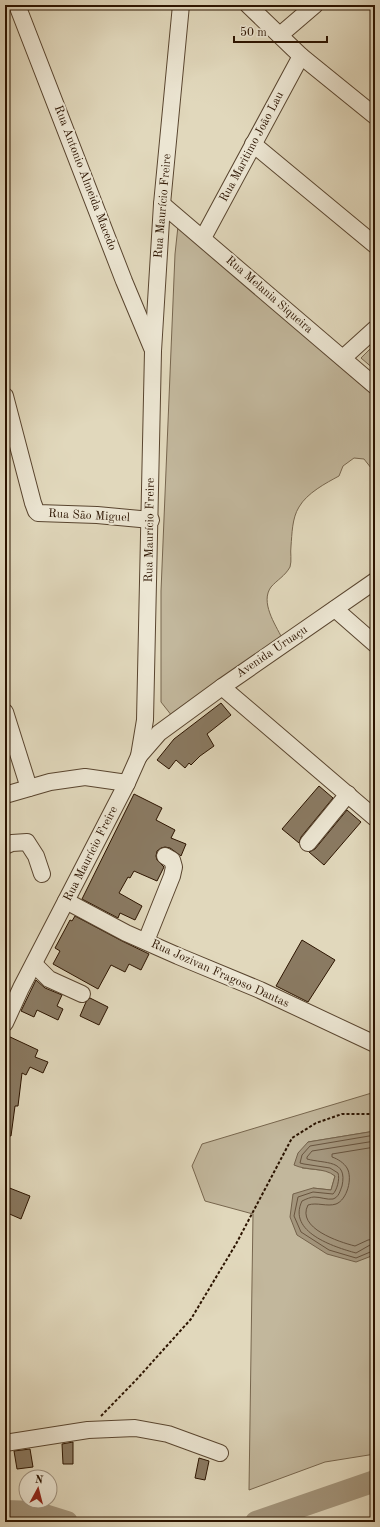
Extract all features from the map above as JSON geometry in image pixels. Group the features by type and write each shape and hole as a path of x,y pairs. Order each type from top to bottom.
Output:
{"street":[{"name":"Rua Antonio Almeida Macedo","path":"17,5 124,281 154,351"},
{"name":"Rua Maurício Freire","path":"5,1023 127,784 139,756 146,706 154,351 162,204 181,5"},
{"path":"248,5 301,56 375,116"},
{"path":"280,35 316,5"},
{"name":"Rua Maritimo João Lau","path":"203,238 301,56"},
{"path":"253,144 375,244"},
{"name":"Rua Melania Siqueira","path":"162,204 375,386"},
{"path":"343,358 375,329"},
{"name":"Rua São Miguel","path":"5,397 36,511 40,514 97,515 151,520"},
{"name":"Avenida Uruaçu","path":"139,756 158,733 375,581"},
{"path":"335,609 375,644"},
{"path":"222,687 375,818"},
{"path":"146,706 152,718 160,724 169,725"},
{"path":"5,712 29,788"},
{"path":"5,795 50,782 85,778 127,784"},
{"path":"308,843 348,794"},
{"path":"5,846 12,843 27,842 36,856 42,874"},
{"path":"146,941 172,876 174,867 172,860 165,856"},
{"name":"Rua Jozivan Fragoso Dantas","path":"66,901 126,933 260,990 375,1044"},
{"path":"34,964 48,979 82,994"},
{"path":"5,1442 88,1430 121,1428 152,1430 187,1440 220,1453"}],"path":[{"path":"88,1430 137,1379 191,1319 236,1244 292,1138 316,1123 342,1114 375,1114"}],"shaded area":[{"path":"178,226 375,397 375,473 364,459 354,458 343,466 339,476 317,489 302,502 294,521 290,567 286,573 271,587 267,599 270,613 282,638 172,716 161,702 161,591 175,254"},
{"path":"375,344 375,370 361,358"},
{"path":"375,1092 375,1131 308,1142 302,1168 329,1171 335,1176 331,1190 313,1188 369,1257 375,1253 375,1454 325,1462 249,1490 253,1214 205,1201 192,1166 202,1144"}],"water":[{"path":"375,1131 375,1253 356,1262 327,1254 297,1235 290,1217 293,1194 313,1188 331,1190 335,1176 326,1171 294,1165 298,1153 308,1142"}],"building":[{"path":"221,703 231,715 207,734 214,746 200,756 191,765 189,763 185,768 176,760 169,769 157,760 174,739"},
{"path":"319,786 333,798 301,837 299,843 282,829"},
{"path":"134,794 162,808 156,820 175,830 171,838 186,844 181,856 170,848 165,847 157,851 157,860 164,867 157,881 134,871 130,878 128,877 119,893 142,906 135,920 120,913 118,918 82,899"},
{"path":"347,810 361,822 324,865 309,852 315,849"},
{"path":"75,916 149,954 141,970 129,964 125,972 111,965 98,989 53,964 60,951 55,948 70,920 72,921"},
{"path":"302,940 335,960 308,1002 276,986"},
{"path":"36,980 45,988 62,995 57,1006 63,1009 58,1020 37,1010 34,1017 21,1011"},
{"path":"90,998 108,1007 99,1025 80,1016 86,1002"},
{"path":"8,1036 38,1050 35,1057 48,1062 43,1073 30,1067 26,1075 22,1073 18,1106 15,1106 11,1136 5,1135 5,1042"},
{"path":"7,1187 30,1196 21,1219 5,1212 5,1192"},
{"path":"73,1442 73,1464 63,1464 62,1444"},
{"path":"30,1449 33,1467 17,1469 14,1451"},
{"path":"199,1458 209,1461 205,1480 195,1478"}],"waterway":[{"path":"256,1522 375,1481"},
{"path":"5,1511 35,1512 67,1522"}]}
